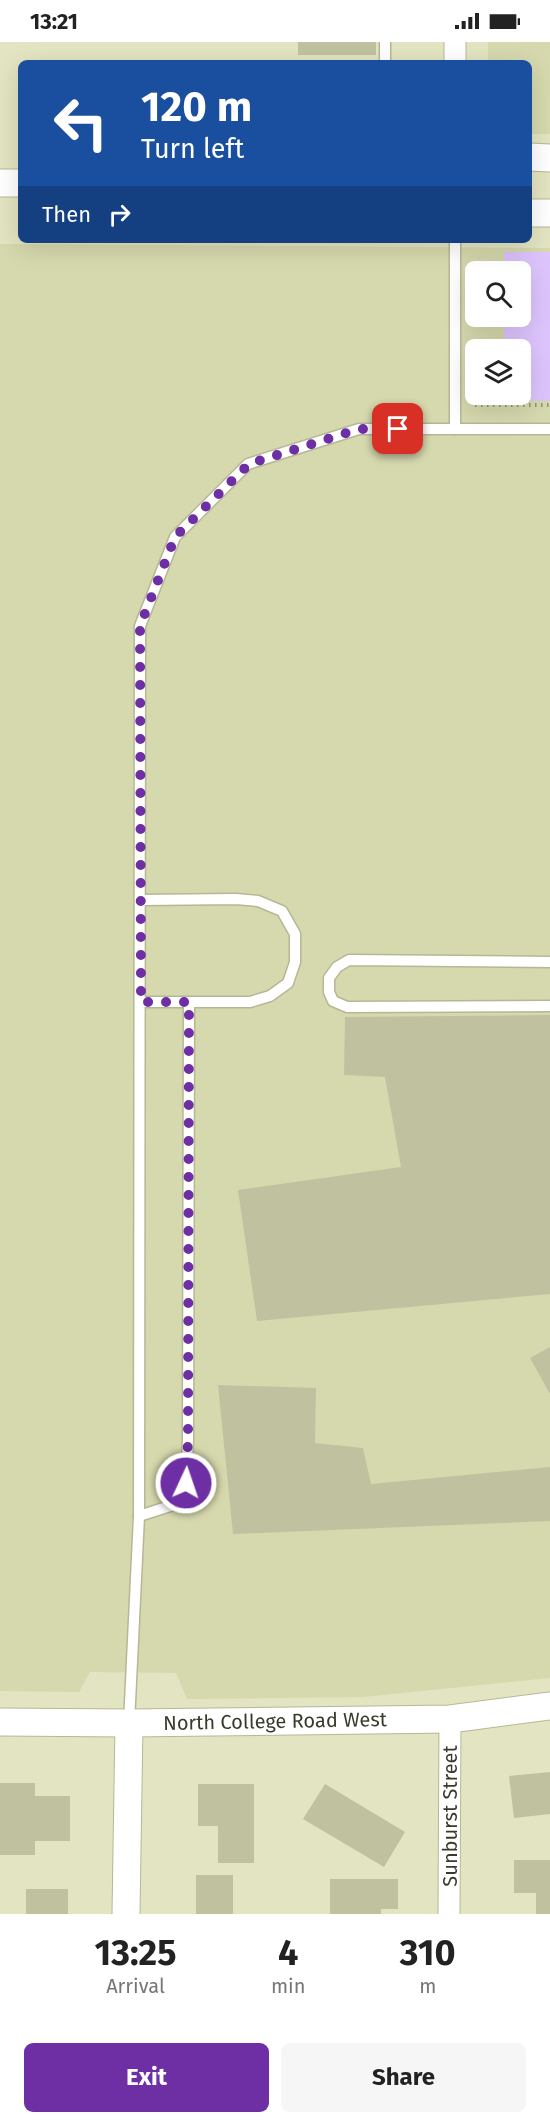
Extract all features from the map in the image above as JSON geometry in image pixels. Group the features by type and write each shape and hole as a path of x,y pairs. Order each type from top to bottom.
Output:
{"street":[{"path":"454,42 455,60"},
{"path":"532,157 550,158"},
{"path":"0,183 18,183"},
{"path":"532,213 550,213"},
{"name":"North College Road West","path":"0,1722 129,1723 450,1719 550,1706"},
{"name":"Sunburst Street","path":"449,1914 450,1719"},
{"path":"126,1914 129,1723"}],"lane":[{"path":"385,42 385,60"},
{"path":"455,243 455,429"},
{"path":"129,1723 139,1516 140,626 175,537 249,464 359,429 550,429"},
{"path":"141,900 236,899 258,901 282,911 295,934 295,962 288,983 270,996 250,1002 141,1002"},
{"path":"550,962 350,960 337,967 329,978 328,992 333,1000 347,1007 550,1006"},
{"path":"139,1516 170,1506 186,1483 189,1002"}],"path":[{"path":"531,405 550,405"}],"shaded area":[{"path":"488,42 550,42 550,134 532,134 532,60 488,60"},
{"path":"0,244 550,248 550,1678 363,1697 187,1699 176,1673 90,1672 79,1692 0,1691"},
{"path":"504,252 550,252 550,401 531,400 531,339 504,339 504,327 531,327 531,261 504,261"}],"building":[{"path":"298,42 376,42 376,55 298,55"},
{"path":"550,1015 550,1294 257,1321 238,1190 401,1167 385,1077 344,1075 345,1017"},
{"path":"550,1347 550,1394 530,1358"},
{"path":"218,1385 316,1388 315,1443 363,1448 371,1484 550,1467 550,1521 233,1534"},
{"path":"550,1772 550,1814 514,1818 509,1776"},
{"path":"0,1783 35,1783 35,1796 70,1796 70,1841 35,1841 35,1855 0,1855"},
{"path":"198,1784 254,1784 254,1863 218,1863 218,1826 198,1826"},
{"path":"325,1784 405,1832 384,1867 303,1819"},
{"path":"514,1860 550,1860 550,1914 536,1914 536,1893 514,1893"},
{"path":"196,1875 233,1875 233,1914 196,1914"},
{"path":"330,1879 398,1879 398,1909 381,1909 381,1914 330,1914"},
{"path":"26,1889 68,1889 68,1914 26,1914"}],"route":[{"path":"186,1483 189,1002 141,1002 140,626 175,537 249,464 359,429 398,429"}]}
